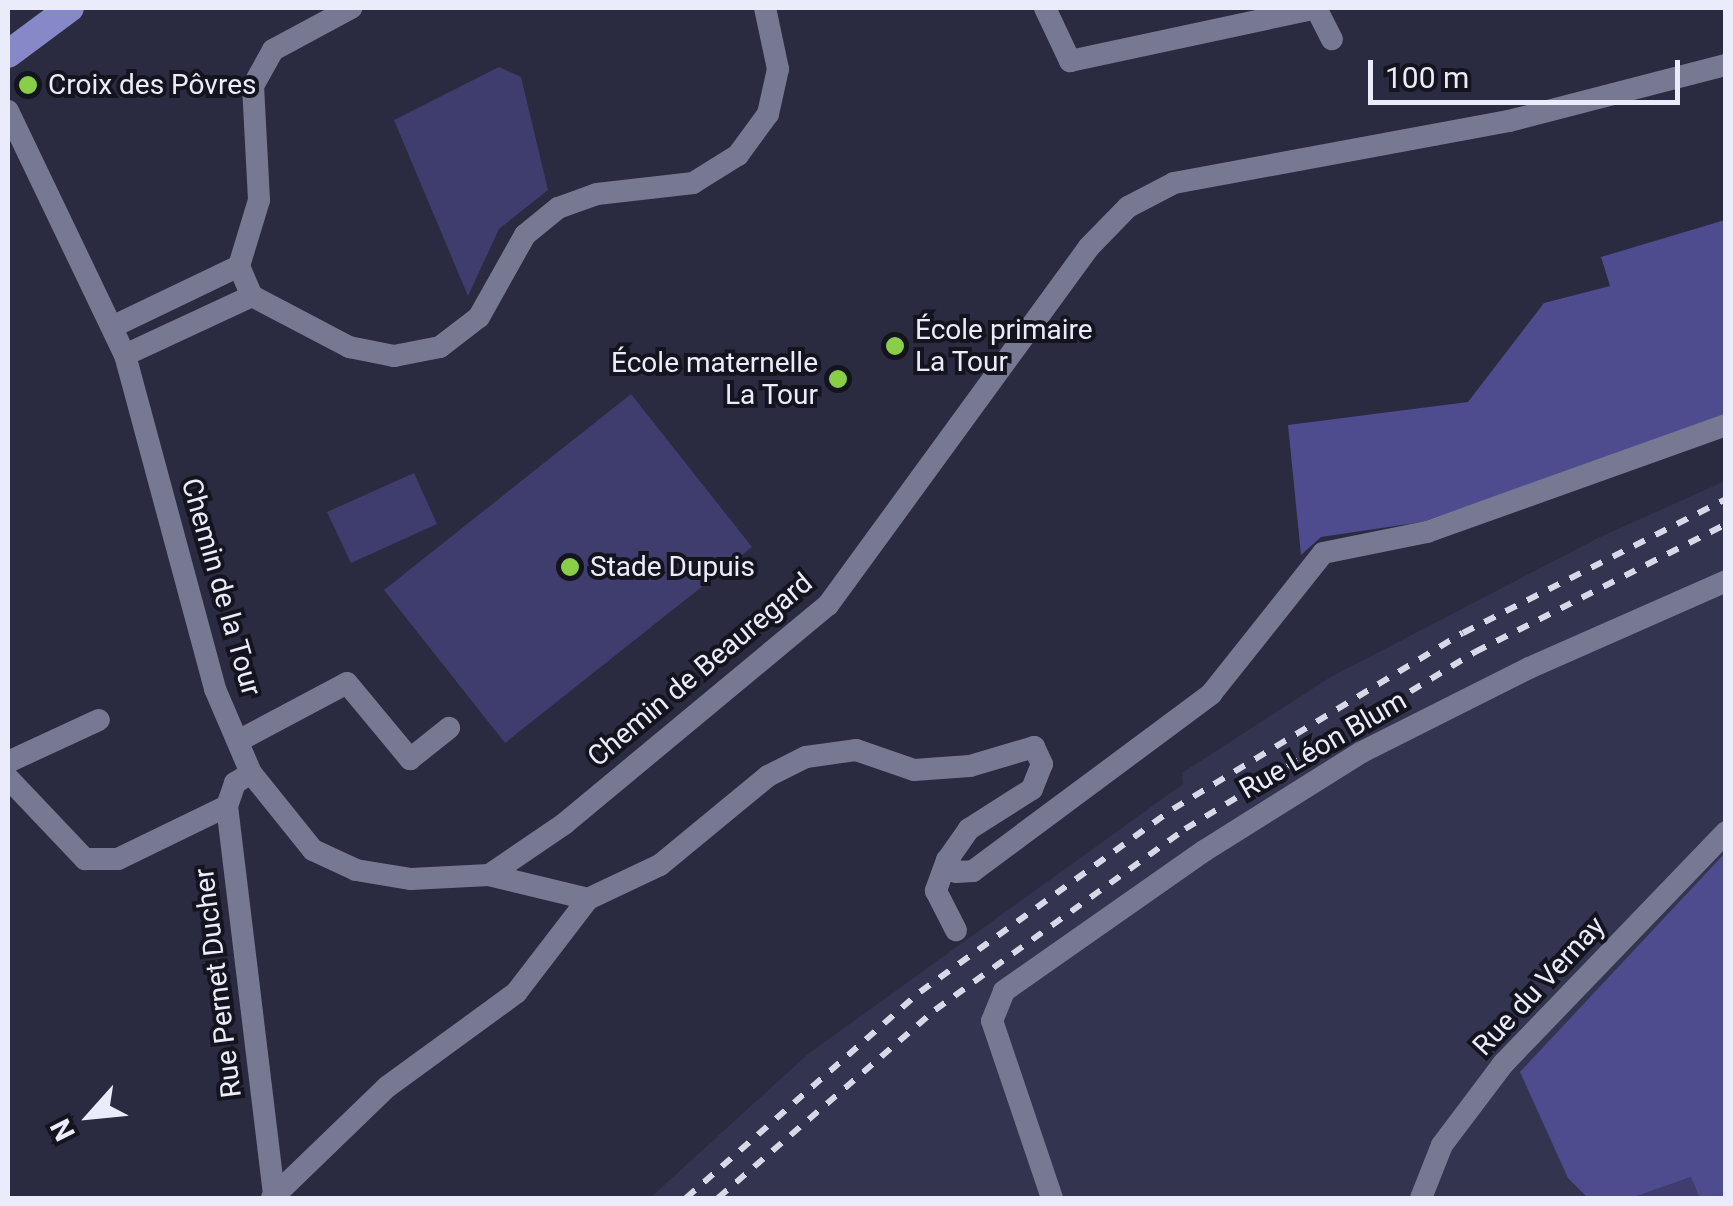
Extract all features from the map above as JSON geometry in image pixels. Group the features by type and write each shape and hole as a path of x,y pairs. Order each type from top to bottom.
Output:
{"main road":[{"path":"8,54 70,8"}],"street":[{"path":"351,8 273,50 253,86 259,200 239,266 252,296 349,347 394,356 440,347 479,317 525,234 558,208 597,194 693,183 738,156 768,114 778,69 766,8"},
{"path":"1045,8 1070,62 1316,8 1332,38"},
{"name":"Chemin de Beauregard","path":"489,875 564,824 828,605 1090,246 1128,206 1174,182 1509,121 1726,65"},
{"name":"Chemin de la Tour","path":"8,110 125,355 215,689 252,773 313,850 356,870 410,879 489,875 588,899"},
{"path":"114,326 239,266"},
{"path":"125,355 252,296"},
{"path":"947,860 956,872 973,871 1210,694 1323,554 1427,532 1726,425"},
{"name":"Rue Léon Blum","path":"1052,1198 992,1021 1004,992 1204,851 1362,752 1529,668 1726,581"},
{"path":"238,741 348,683 410,759 449,728"},
{"path":"8,762 99,720"},
{"path":"273,1197 387,1086 516,993 588,899 660,865 768,776 806,757 856,750 914,770 970,766 1034,748 1042,764 1032,790 968,829 947,860 936,891 956,930"},
{"path":"8,778 86,860 118,859 227,806 235,784 252,773"},
{"name":"Rue Pernet Ducher","path":"227,806 273,1197"},
{"name":"Rue du Vernay","path":"1421,1198 1442,1145 1503,1064 1726,832"}],"shaded area":[{"path":"499,67 521,77 548,190 499,229 468,296 394,120"},
{"path":"1725,220 1725,416 1422,522 1321,537 1301,555 1288,425 1468,402 1544,303 1610,286 1601,257"},
{"name":"Stade Dupuis","path":"631,394 752,547 505,743 384,590"},
{"path":"414,473 437,524 351,563 327,512"},
{"path":"1725,481 1725,1198 650,1198 808,1054 1183,784 1182,773 1329,678 1600,537"},
{"path":"1725,853 1725,1198 1700,1198 1691,1177 1631,1198 1588,1198 1568,1178 1520,1072"},
{"path":"1692,1177 1700,1198 1631,1198"}],"railway":[{"path":"686,1198 920,992 1173,809 1463,633 1726,499"},
{"path":"718,1198 935,1010 1185,829 1475,652 1726,524"}],"place":[{"name":"Croix des Pôvres","path":"28,85"},
{"name":"École primaire La Tour","path":"895,346"},
{"name":"École maternelle La Tour","path":"838,379"},
{"name":"Stade Dupuis","path":"570,567"}]}
